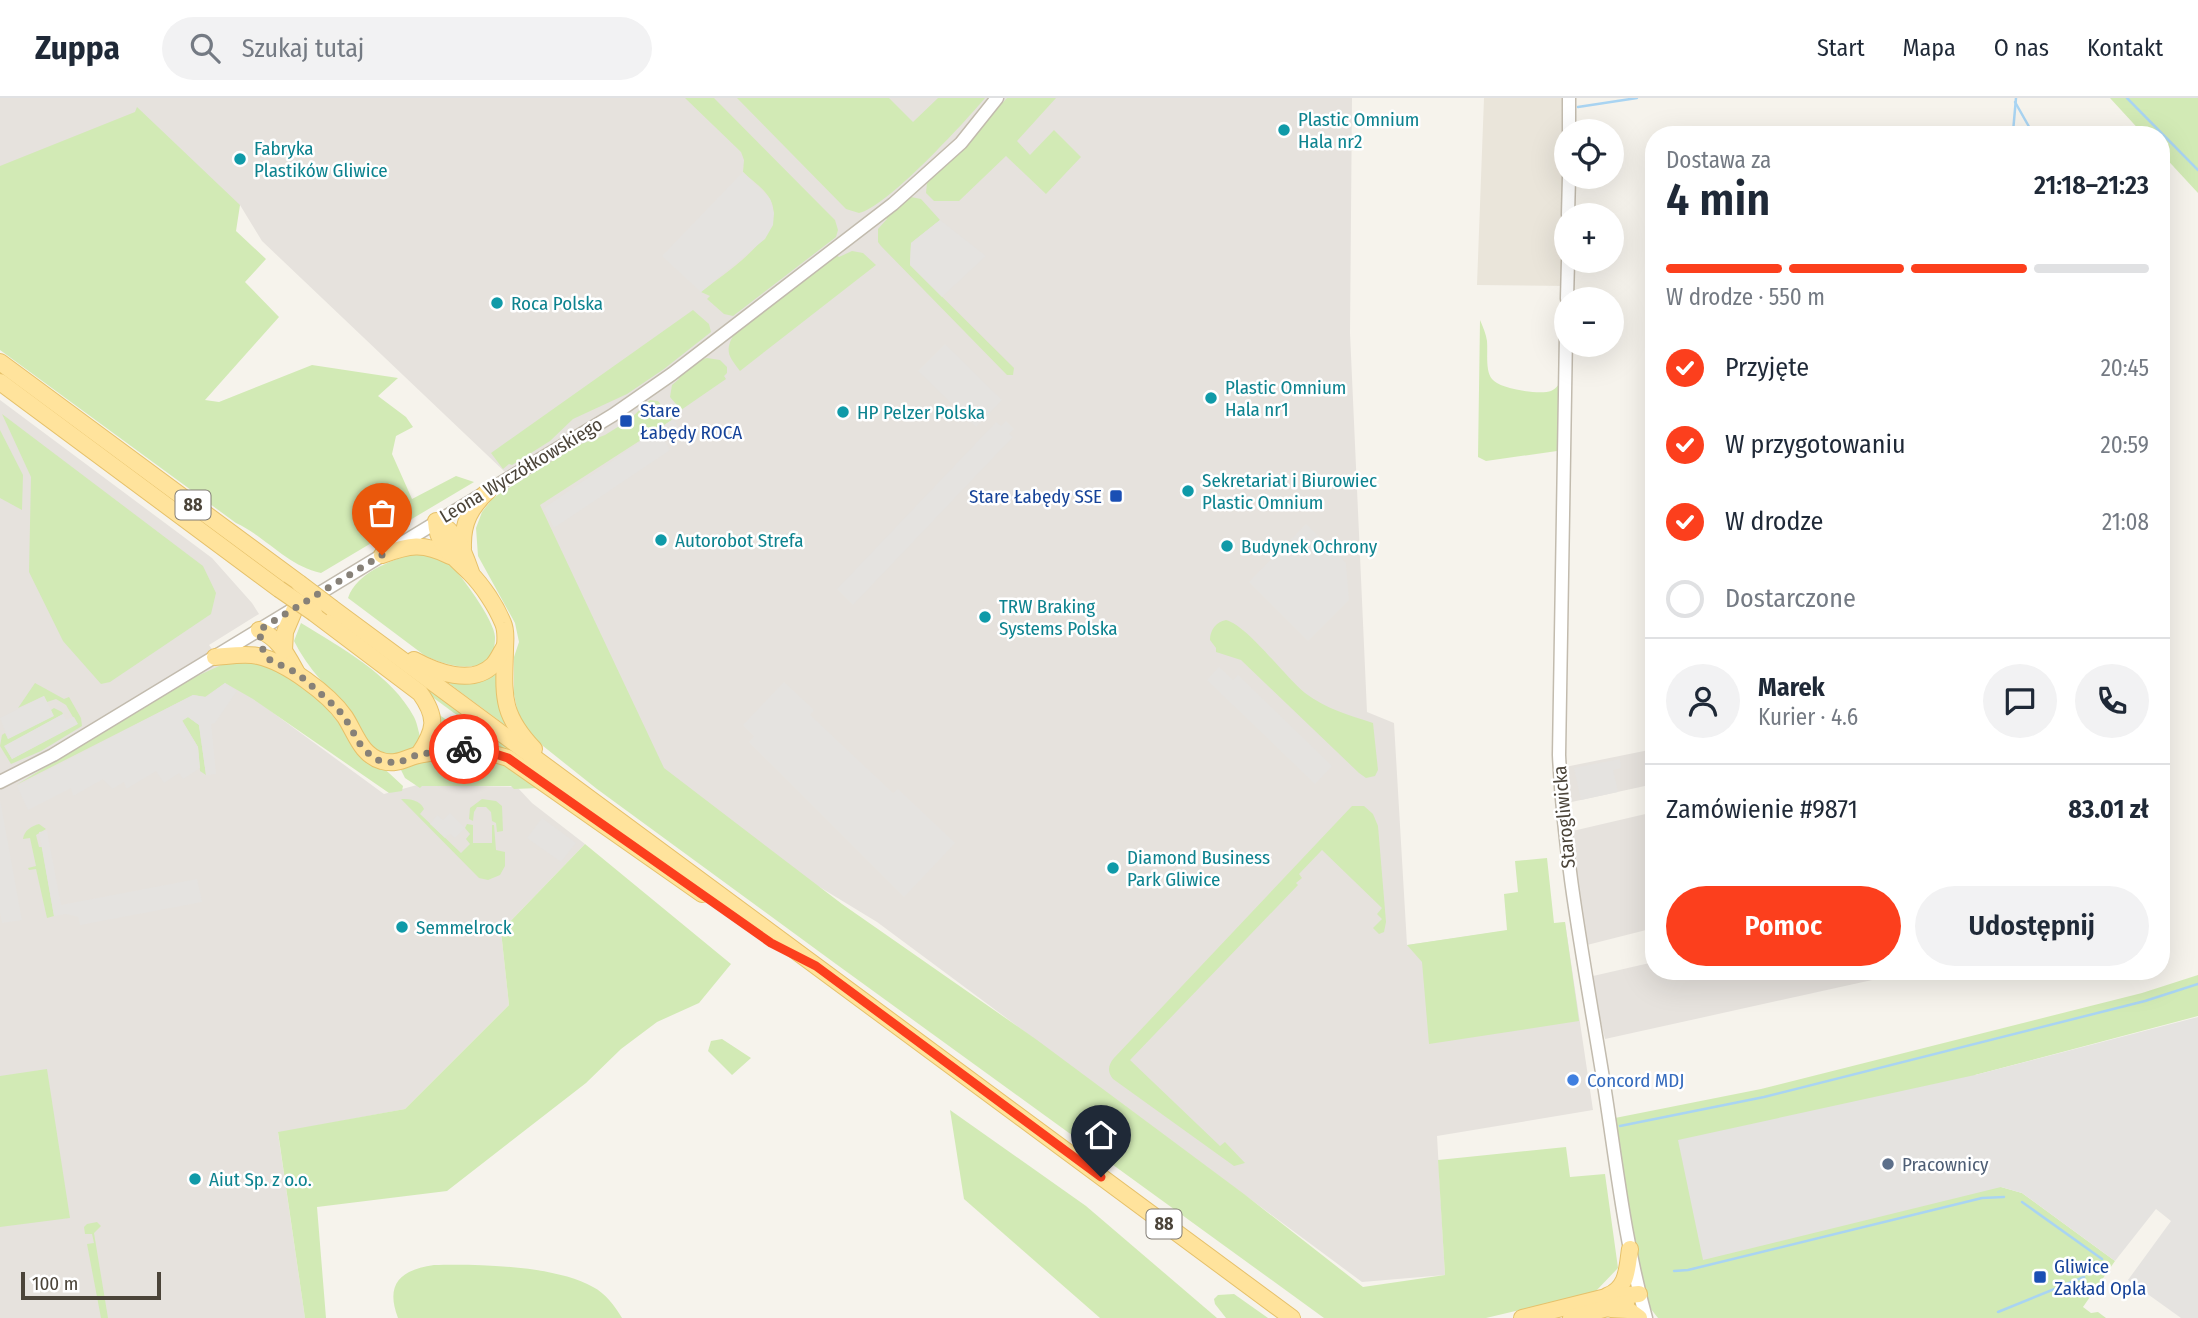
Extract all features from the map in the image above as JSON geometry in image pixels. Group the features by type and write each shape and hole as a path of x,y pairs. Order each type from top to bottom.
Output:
{"main road":[{"name":"88","path":"0,362 1292,1318"},
{"path":"0,383 420,693 429,706 432,726 419,754"},
{"path":"457,553 468,514 489,490"},
{"path":"436,521 437,533 457,553 503,623 506,637 503,683 509,715 517,729 565,780"},
{"path":"382,555 417,545 457,553"},
{"path":"284,650 285,632 296,607"},
{"path":"259,630 268,634 284,650 297,673"},
{"path":"259,630 263,650 270,660"},
{"path":"369,636 422,664 444,673 461,675 479,673 492,666 505,646"},
{"path":"215,657 250,655 270,660 297,673 341,713 360,744 380,761 398,763 419,754 468,749 508,758 771,943 816,966"},
{"path":"1571,1318 1603,1304 1623,1285 1630,1249"},
{"path":"1522,1318 1603,1304 1639,1294"},
{"path":"1603,1304 1621,1308 1639,1318"}],"street":[{"name":"Leona Wyczółkowskiego","path":"0,782 53,755 613,415 716,342 913,187 961,142 997,98"},
{"path":"1569,98 1569,119"},
{"name":"Starogliwicka","path":"1566,357 1560,788 1570,880 1630,1249 1646,1318"}],"shaded area":[{"path":"0,98 1352,98 1350,333 1367,712 1394,723 1407,945 1565,922 1593,1110 1437,1136 1445,1275 1362,1282 877,922 670,796 524,490 262,241 240,205 0,167"},
{"path":"1484,98 1570,98 1567,119 1554,119 1554,189 1566,189 1566,203 1554,203 1554,273 1567,273 1567,286 1477,285"},
{"path":"743,172 770,199 774,213 773,225 765,239 701,292 662,256"},
{"path":"940,220 986,256 942,297 910,265 911,243"},
{"path":"945,344 1002,400 976,427 918,371"},
{"path":"0,400 212,558 252,603 259,614 209,645 242,690 384,794 417,785 517,787 532,803 585,844 501,931 509,1005 405,1109 278,1133 305,1318 0,1318"},
{"path":"673,419 681,430 665,441 670,450 554,528 544,508"},
{"path":"1006,421 1014,429 1009,434 1013,437 853,605 837,589 996,422 1001,426"},
{"path":"1306,524 1346,563 1349,600 1308,641 1249,582"},
{"path":"1219,667 1233,680 1238,675 1332,766 1315,784 1207,680"},
{"path":"784,682 814,710 810,715 893,793 898,789 955,843 904,897 749,742 754,736 743,725"},
{"path":"225,683 237,691 215,723 211,724 216,774 206,775 199,725 188,717 182,721 198,747 200,768 183,779 179,773 164,783 156,771 128,788 124,782 112,789 103,779 73,796 71,788 28,810 17,786 193,695 206,697"},
{"path":"44,696 54,716 8,739 0,718"},
{"path":"63,714 66,720 74,717 78,724 12,759 4,746"},
{"path":"1645,751 1645,786 1567,803 1565,767"},
{"path":"1620,759 1621,768 1613,770 1618,792 1581,800 1574,768"},
{"path":"0,799 22,920 2,923 0,913"},
{"path":"450,813 465,828 455,838 450,834 445,838 430,824 437,815 443,820"},
{"path":"1645,814 1645,930 1587,945 1564,833"},
{"path":"542,818 576,843 561,862 527,838"},
{"path":"47,831 61,905 197,879 202,902 80,925 78,917 66,914 54,916 39,832"},
{"path":"1645,964 1645,980 1872,980 1605,1039 1593,990 1593,976"},
{"name":"Pracownicy","path":"2198,1017 2198,1318 2181,1318 2128,1280 2171,1221 2156,1209 2115,1261 2022,1193 2001,1187 1703,1260 1678,1140 1975,1075"}],"green space":[{"path":"685,98 714,98 835,220 838,230 836,237 733,316 724,314 707,299 710,296 701,292 763,239 773,212 767,195 743,172 744,160 741,152"},
{"path":"737,98 889,98 913,122 938,98 985,98 905,181 871,208 859,213 846,209"},
{"path":"1007,98 1056,98 1017,141 1030,155 1054,130 1081,157 1046,194 1006,156 959,201 934,201 926,193 927,183"},
{"path":"2110,98 2198,98 2198,193 2170,163 2170,126 2136,126"},
{"path":"137,107 240,205 236,231 266,259 245,282 279,317 205,400 219,402 312,365 398,378 378,396 406,417 413,427 396,436 392,454 412,499 456,476 474,482 321,573 298,564 236,523 0,350 0,166 135,112"},
{"path":"911,197 921,199 940,220 911,243 910,265 1014,368 1013,375 1007,375 878,242 878,229 887,219 885,217"},
{"path":"852,251 863,253 876,265 740,371 729,354 729,345 734,334 836,255 839,257"},
{"path":"693,310 709,324 711,332 627,394 573,419 550,441 503,469 491,453"},
{"path":"1480,320 1487,341 1488,371 1496,383 1520,390 1546,392 1554,389 1562,380 1564,450 1486,461 1478,457"},
{"path":"707,358 720,360 727,367 724,376 726,379 681,410 670,397 672,385 679,379 677,377"},
{"path":"650,400 658,401 672,420 540,505 664,768 842,904 1037,1040 1244,1194 1363,1287 1445,1275 1438,1160 1566,1147 1570,1177 1605,1174 1618,1268 1595,1292 1486,1318 1324,1318 597,789 528,734 519,719 514,694 514,657 519,642 515,623 478,556 476,528 482,512 493,498 576,446 605,435 629,420"},
{"path":"2,414 203,566 216,593 211,614 110,682 101,684 63,641 29,572 31,477"},
{"path":"0,430 23,475 22,510 0,498"},
{"path":"415,553 446,561 475,597 489,620 495,637 493,651 488,660 468,667 445,663 424,655 348,598 352,589 367,574"},
{"path":"325,613 599,815 541,777 321,615"},
{"path":"1226,620 1255,641 1296,685 1313,699 1373,723 1378,770 1375,776 1366,778 1359,773 1241,660 1216,652 1210,640 1211,633 1214,627"},
{"path":"301,623 364,663 393,688 414,717 422,744 397,756 387,755 371,745 350,715 352,712 320,679 294,641"},
{"path":"228,662 263,662 298,682 324,705 349,736 403,786 402,791 389,793 253,699 225,683 205,697 193,695 16,785 186,681"},
{"path":"498,667 507,724 505,725 447,682"},
{"path":"35,683 64,699 69,697 81,718 82,726 41,751 11,764 0,746 5,733 8,739 53,716 51,710 54,708 63,714 5,746 12,759 77,724 66,705 56,699 47,702 44,696 18,708"},
{"path":"438,714 478,744 434,748 431,744"},
{"path":"188,717 199,725 206,775 200,771 198,747 182,720"},
{"path":"444,755 505,761 539,788 420,788 405,778 401,770"},
{"path":"401,799 418,802 424,809 420,814 461,853 470,844 466,839 470,834 465,828 467,824 473,825 473,843 492,843 494,825 496,850 505,852 505,866 500,875 488,880 479,878"},
{"path":"482,799 496,801 502,806 503,831 497,832 496,823 492,821 491,812 486,807 477,807 473,821 469,819 470,808"},
{"path":"1352,806 1364,806 1373,814 1378,826 1386,922 1384,932 1379,934 1373,928 1382,919 1377,914 1382,908 1322,850 1299,874 1302,878 1296,883 1298,885 1130,1060 1220,1146 1225,1142 1245,1163 1234,1166 1113,1079 1109,1066"},
{"path":"39,824 46,829 36,835 39,847 42,847 54,916 47,918 36,869 28,868 36,866 30,838 23,839 31,827"},
{"path":"585,844 731,964 699,1003 657,1022 621,1049 586,1083 447,1191 317,1207 326,1318 305,1318 278,1132 405,1109 509,1005 501,931"},
{"path":"1547,858 1554,923 1565,922 1579,1021 1429,1044 1422,962 1407,945 1507,930 1504,894 1518,892 1515,861"},
{"path":"2198,975 2198,1016 1975,1075 2001,1187 2022,1193 2115,1261 2083,1307 2106,1318 1658,1318 1639,1294 1610,1119 1761,1089 2142,993"},
{"path":"722,1039 751,1058 732,1075 708,1051 711,1041"},
{"path":"47,1069 70,1218 0,1227 0,1076"},
{"path":"950,1110 1086,1206 1217,1318 1100,1318 964,1199"},
{"path":"97,1222 101,1226 94,1233 108,1318 101,1318 87,1244 94,1243 92,1234 85,1234 84,1227"},
{"path":"434,1265 515,1267 558,1274 597,1290 609,1300 622,1318 398,1318 393,1296 398,1281 412,1271"},
{"path":"1234,1294 1268,1318 1226,1318 1214,1299 1218,1295"}],"waterway":[{"path":"1578,107 1637,98"},
{"path":"2014,126 2016,98"},
{"path":"2127,98 2155,126"},
{"path":"2015,102 2029,126"},
{"path":"2170,142 2198,170"},
{"path":"1620,1126 1764,1097 2145,1001 2198,984"},
{"path":"1674,1271 1688,1270 1982,1198 2004,1197"},
{"path":"2022,1202 2102,1259"},
{"path":"1998,1312 2084,1277"}],"way so far":[{"path":"382,555 259,630 263,650 270,660 297,673 337,708 365,751 380,761 398,763 419,754 464,749"}],"place":[{"name":"Plastic Omnium Hala nr2","path":"1284,130"},
{"name":"Fabryka Plastików Gliwice","path":"240,159"},
{"name":"Roca Polska","path":"497,303"},
{"name":"Plastic Omnium Hala nr1","path":"1211,398"},
{"name":"HP Pelzer Polska","path":"843,412"},
{"name":"Stare Łabędy ROCA","path":"626,421"},
{"name":"Sekretariat i Biurowiec Plastic Omnium","path":"1188,491"},
{"name":"Stare Łabędy SSE","path":"1116,496"},
{"name":"Autorobot Strefa","path":"661,540"},
{"name":"Budynek Ochrony","path":"1227,546"},
{"name":"TRW Braking Systems Polska","path":"985,617"},
{"name":"Diamond Business Park Gliwice","path":"1113,868"},
{"name":"Semmelrock","path":"402,927"},
{"name":"Concord MDJ","path":"1573,1080"},
{"name":"Pracownicy","path":"1888,1164"},
{"name":"Aiut Sp. z o.o.","path":"195,1179"},
{"name":"Gliwice Zakład Opla","path":"2040,1277"}],"route":[{"path":"464,749 486,751 508,758 771,943 816,966 1101,1177"}]}
